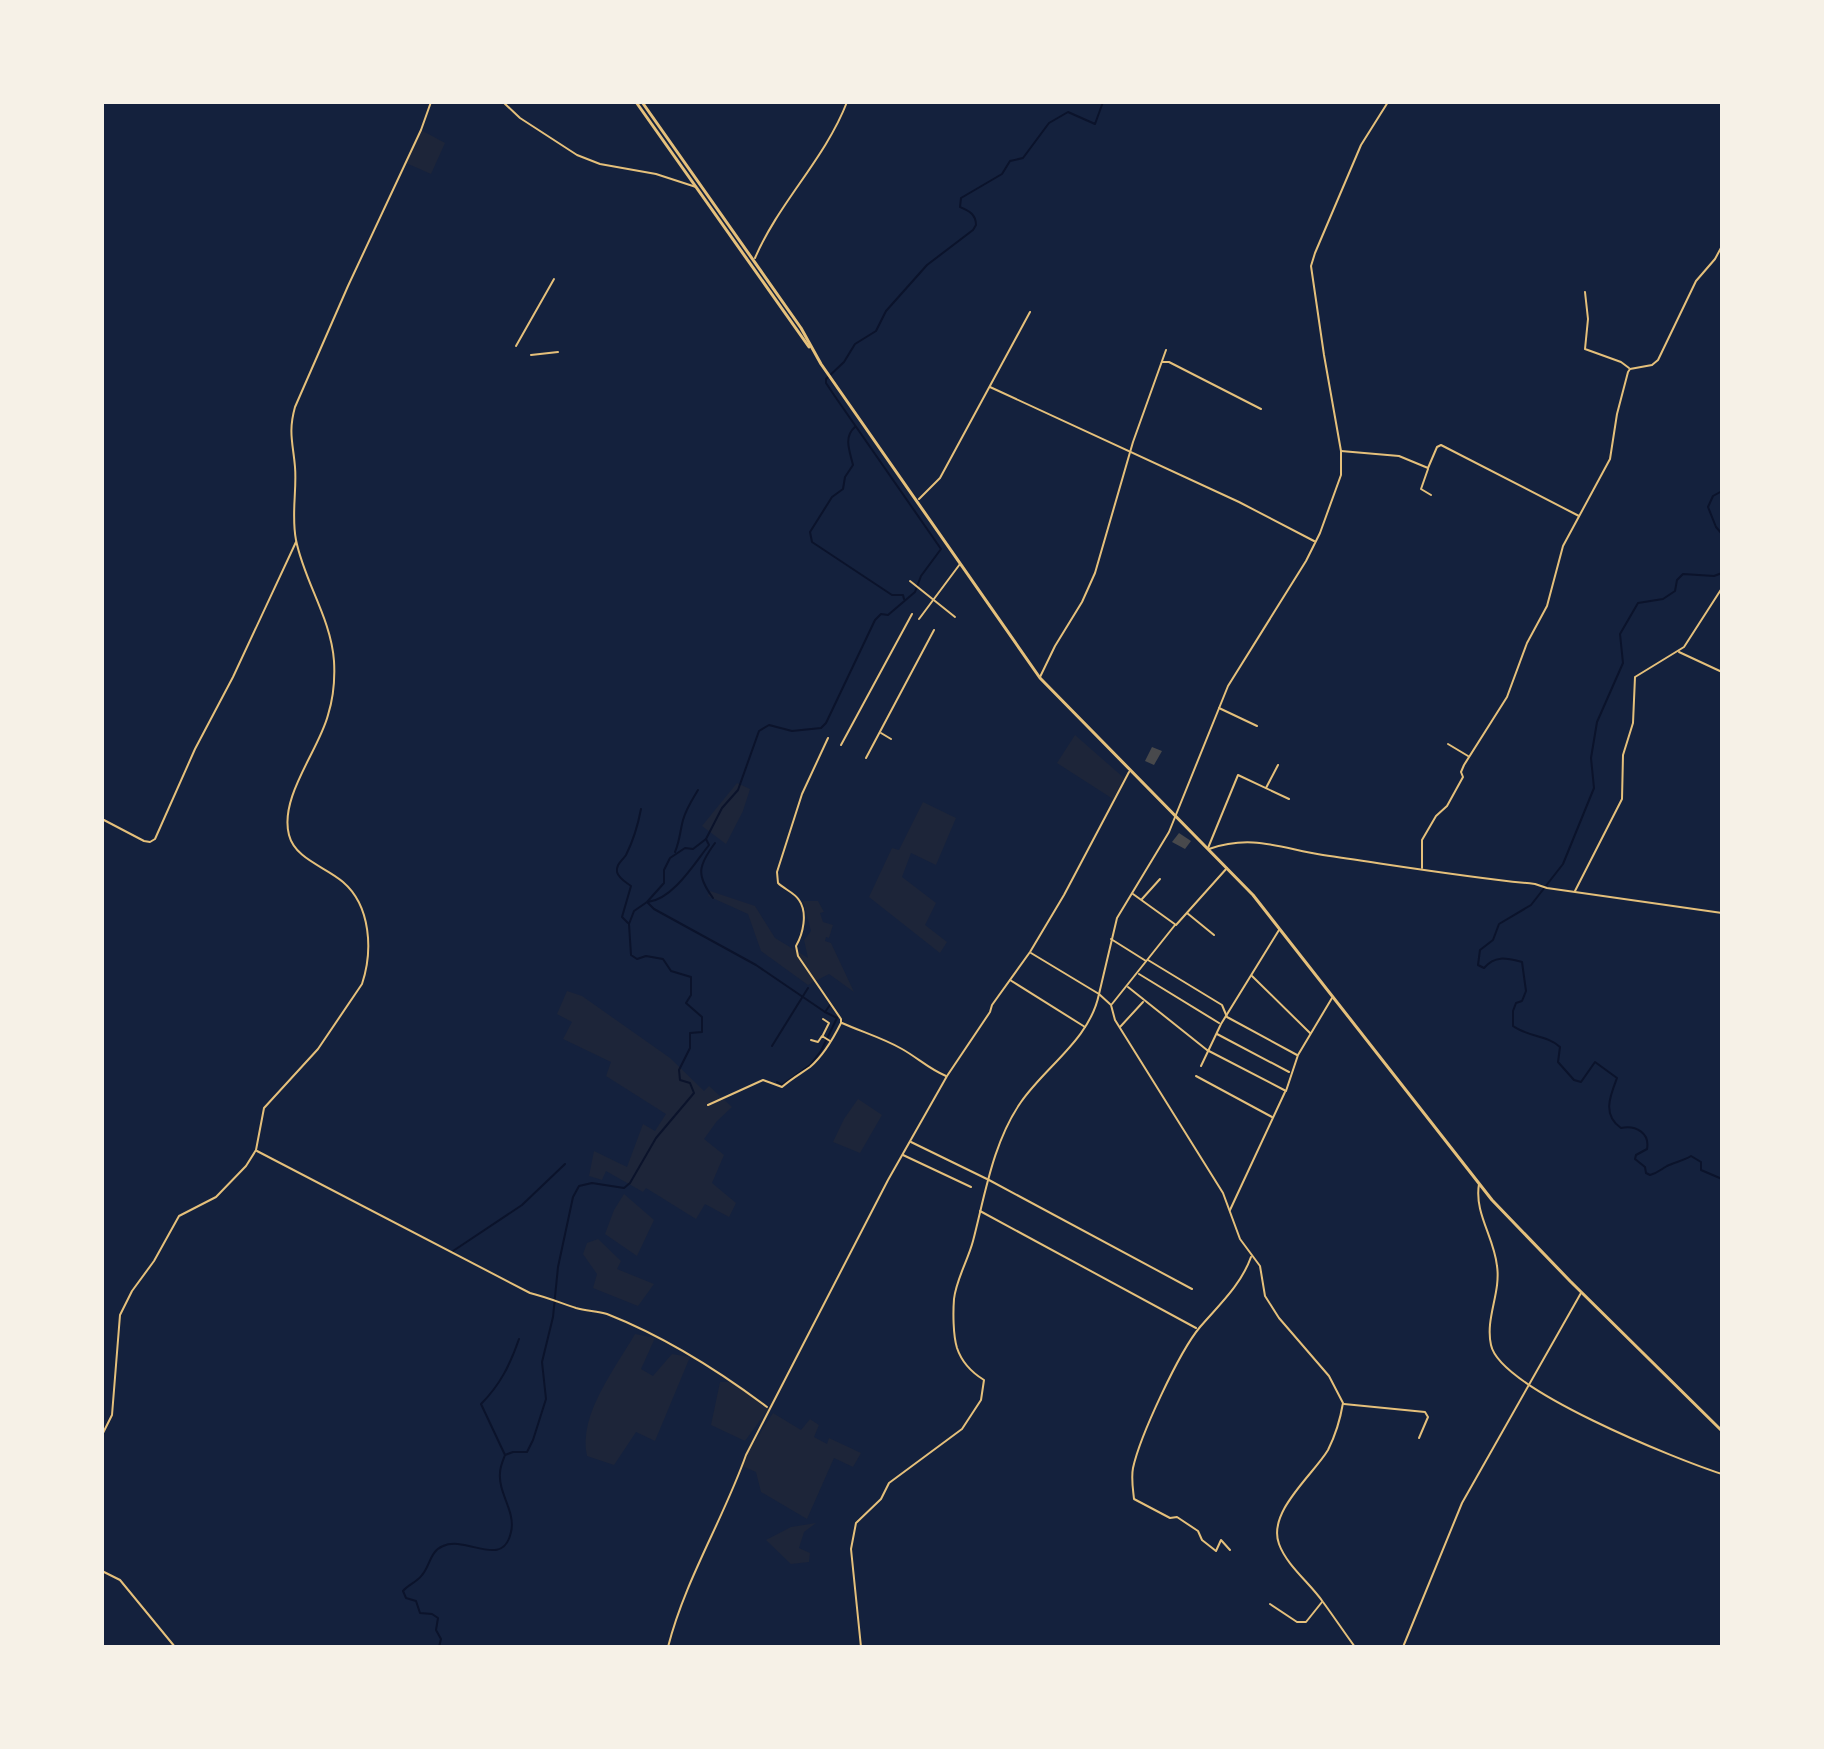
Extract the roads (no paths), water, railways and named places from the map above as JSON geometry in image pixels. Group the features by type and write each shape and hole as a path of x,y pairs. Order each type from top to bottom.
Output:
{"main road":[{"path":"636,102 1040,678 1227,868 1280,929 1479,1183 1581,1293 1722,1431"},
{"path":"642,102 754,259 814,352"}],"street":[{"path":"102,1435 112,1415 120,1315 132,1291 154,1261 179,1216 216,1197 246,1166 256,1150 264,1108 318,1049 362,984 366,972 369,942 352,891 301,853 289,835 291,805 301,774 328,715 334,662 322,612 296,541 293,504 296,470 289,426 431,102"},
{"path":"503,102 520,118 577,155 600,164 701,186"},
{"path":"754,259 789,197 815,164 847,102"},
{"path":"861,1647 851,1549 856,1523 881,1499 889,1483 962,1429 984,1390 984,1380 971,1372 956,1346 954,1297 1002,1141 1020,1104 1086,1027 1095,1011 1117,918 1176,817 1228,686 1316,542 1341,475 1341,451 1311,266 1361,145 1388,102"},
{"path":"1585,292 1588,319 1585,349 1621,362 1630,369 1652,365 1658,360 1696,281 1709,268 1722,246"},
{"path":"516,346 554,279"},
{"path":"918,500 940,478 1030,312"},
{"path":"1040,678 1095,573 1129,452 1166,350"},
{"path":"531,355 558,352"},
{"path":"1160,362 1169,362 1261,409"},
{"path":"1422,868 1422,840 1436,816 1447,806 1463,777 1461,772 1469,757 1507,697 1527,643 1547,606 1563,546 1610,459 1617,414 1630,369"},
{"path":"990,387 1239,502 1316,542"},
{"path":"1431,495 1421,489 1437,447 1441,445 1580,517"},
{"path":"1341,451 1399,456 1428,468"},
{"path":"102,819 144,841 155,839 296,541"},
{"path":"919,619 961,563"},
{"path":"910,581 955,617"},
{"path":"1575,891 1622,799 1623,755 1633,723 1635,677 1684,647 1722,588"},
{"path":"841,745 912,614"},
{"path":"866,758 934,630"},
{"path":"1678,652 1722,672"},
{"path":"1219,708 1257,726"},
{"path":"880,732 891,739"},
{"path":"708,1105 763,1080 782,1087 809,1067 831,1042 841,1023 798,956 796,946 803,935 802,905 798,897 778,883 777,872 802,794 828,738"},
{"path":"1448,744 1469,757"},
{"path":"1266,788 1278,765"},
{"path":"668,1647 703,1552 769,1408 902,1155 947,1076 1064,895 1130,771"},
{"path":"1208,850 1238,775 1289,799"},
{"path":"1208,850 1242,840 1722,913"},
{"path":"1111,1005 1227,868"},
{"path":"1141,900 1160,879"},
{"path":"1132,893 1176,925"},
{"path":"1186,913 1214,935"},
{"path":"1201,1066 1221,1024 1280,929"},
{"path":"1111,939 1222,1005 1227,1017 1298,1055"},
{"path":"1030,952 1099,994 1111,1005 1120,1027 1195,1144 1230,1210 1240,1239 1260,1266 1265,1296 1279,1318 1329,1376 1343,1403 1334,1438 1287,1504 1279,1521 1277,1540 1282,1552 1323,1601 1355,1647"},
{"path":"1138,973 1221,1024"},
{"path":"1252,976 1311,1034"},
{"path":"1010,980 1086,1027"},
{"path":"1128,987 1207,1050 1286,1091"},
{"path":"1230,1210 1286,1091 1298,1055 1333,997"},
{"path":"1120,1027 1144,1001"},
{"path":"811,1040 818,1042 822,1036 829,1023 823,1019"},
{"path":"841,1023 907,1051 928,1068 947,1076"},
{"path":"1216,1034 1291,1073"},
{"path":"822,1036 831,1042"},
{"path":"1196,1076 1273,1118"},
{"path":"910,1141 1192,1289"},
{"path":"256,1150 530,1293 605,1314 665,1343 734,1382 769,1408"},
{"path":"902,1155 971,1187"},
{"path":"1479,1183 1476,1200 1498,1268 1497,1293 1491,1316 1491,1348 1500,1361 1530,1385 1621,1434 1722,1474"},
{"path":"979,1210 1198,1329"},
{"path":"1230,1550 1221,1540 1216,1551 1202,1540 1198,1531 1177,1517 1170,1518 1134,1499 1133,1468 1165,1390 1198,1329 1220,1306 1246,1269 1251,1256"},
{"path":"1403,1647 1456,1516 1581,1293"},
{"path":"1343,1403 1425,1412 1428,1417 1419,1438"},
{"path":"102,1571 120,1580 175,1647"},
{"path":"1270,1604 1297,1622 1306,1622 1323,1601"}],"waterway":[{"path":"439,1647 441,1639 436,1630 438,1618 420,1613 416,1601 406,1598 403,1591 420,1577 435,1551 443,1546 452,1544 492,1550 500,1549 507,1543 512,1525 500,1480 500,1468 505,1455 527,1452 546,1399 542,1362 553,1317 558,1267 573,1197 579,1186 592,1183 624,1188 630,1183 656,1138 694,1093 690,1083 680,1080 679,1070 690,1048 690,1033 702,1032 702,1017 686,1003 691,995 691,977 671,971 663,959 646,956 637,959 631,955 629,924 634,911 664,883 664,870 670,858 685,848 693,849 706,839 722,808 738,790 759,731 769,725 792,731 821,728 826,723 875,620 881,614 888,615 915,592 921,576 941,549 826,379 844,362 855,344 876,331 886,311 927,265 973,230 975,218 960,207 961,198 1002,174 1010,161 1023,158 1049,123 1068,112 1095,124 1103,102"},
{"path":"855,427 848,440 853,465 845,477 843,489 832,497 810,532 812,542 892,595 903,595 904,599"},
{"path":"1722,491 1713,496 1708,507 1722,534"},
{"path":"1722,573 1714,576 1683,574 1677,580 1675,591 1663,599 1638,603 1620,634 1623,663 1597,722 1591,758 1594,788 1563,864 1531,905 1499,924 1493,940 1480,950 1478,965 1484,968 1492,961 1501,959 1522,962 1526,991 1513,1011 1513,1026 1560,1047 1558,1062 1574,1080 1581,1082 1595,1062 1617,1078 1610,1098 1611,1117 1621,1128 1637,1129 1644,1135 1647,1149 1636,1155 1635,1159 1645,1167 1646,1173 1653,1174 1691,1156 1701,1162 1701,1170 1722,1179"},
{"path":"675,852 684,816 698,790"},
{"path":"628,923 622,917 631,886 619,877 617,869 631,844 641,809"},
{"path":"648,902 666,894 682,880 709,845 706,839"},
{"path":"713,898 701,870 715,843"},
{"path":"648,903 756,965 825,1012"},
{"path":"772,1046 808,988"},
{"path":"777,1082 782,1085 810,1065 821,1051 837,1018 825,1012 830,1005"},
{"path":"453,1251 522,1205 565,1164"},
{"path":"505,1455 481,1404 504,1374 519,1339"}]}
